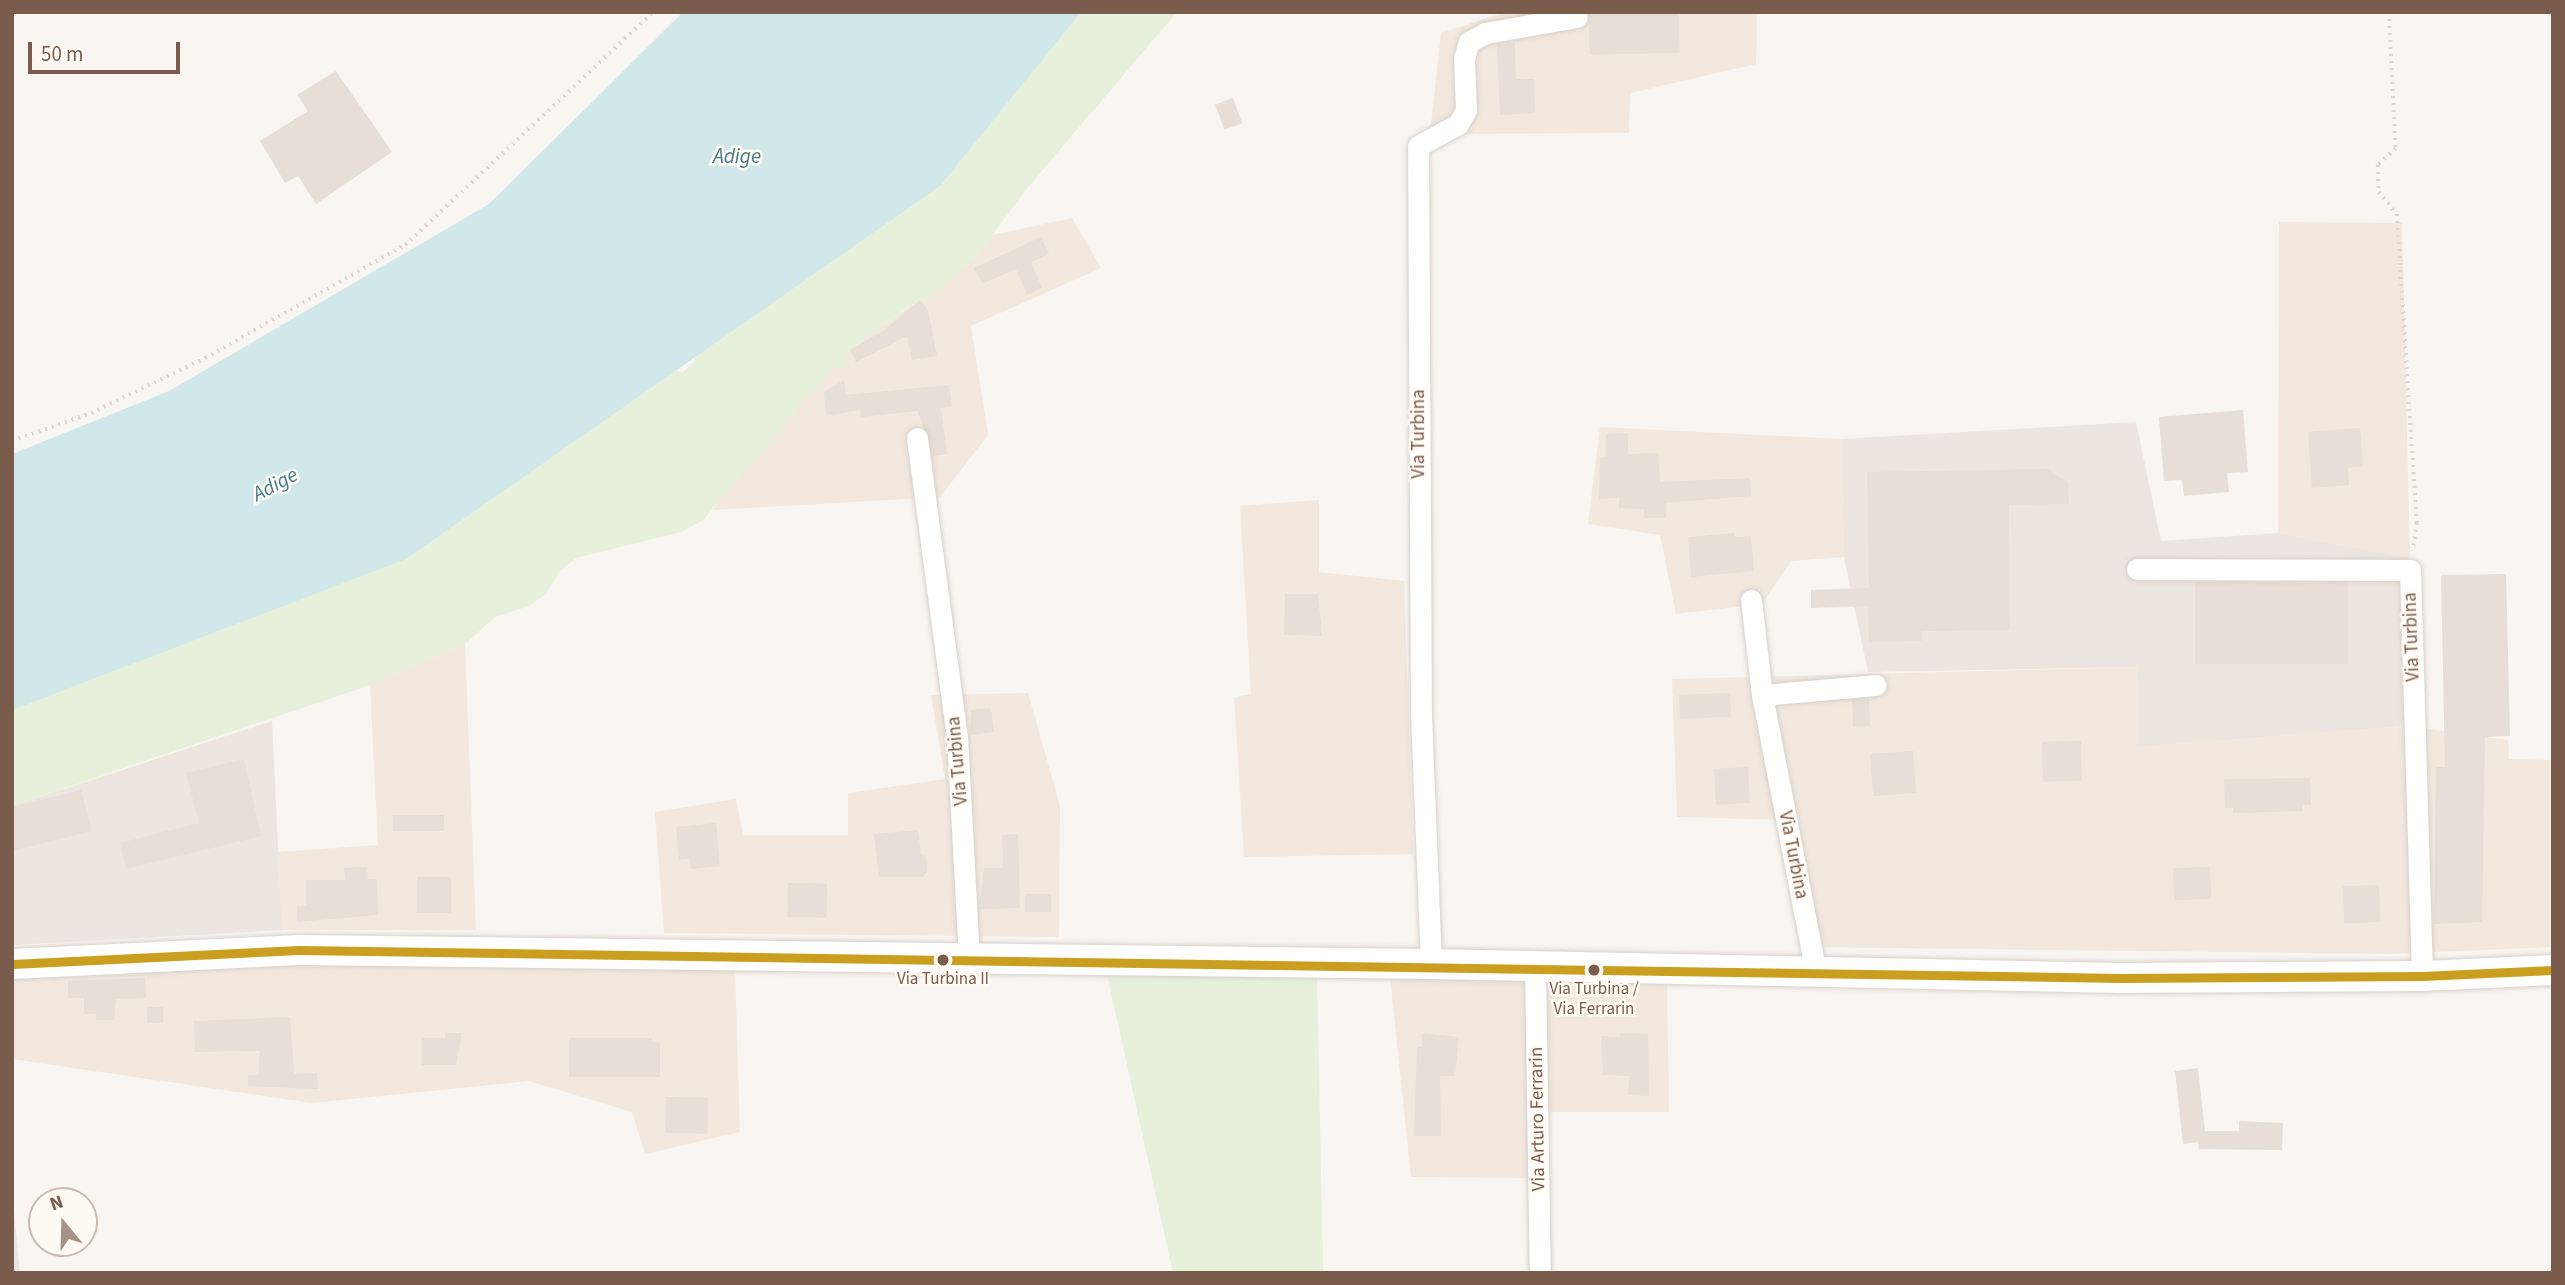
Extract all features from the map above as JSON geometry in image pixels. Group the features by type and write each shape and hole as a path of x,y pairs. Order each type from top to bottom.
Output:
{"street":[{"name":"Via Turbina","path":"1431,964 1420,714 1418,146 1458,124 1466,110 1464,58 1469,42 1486,33 1577,17"},
{"name":"Via Turbina","path":"916,438 957,737 969,960"},
{"name":"Via Turbina","path":"2137,569 2410,570 2423,976"},
{"name":"Via Turbina","path":"1751,600 1762,695 1815,973"},
{"path":"1762,695 1876,685"},
{"path":"12,964 299,950 1431,964 1815,973 2423,976 2553,970"},
{"name":"Via Arturo Ferrarin","path":"1535,966 1540,1273"}],"path":[{"path":"12,441 91,414 205,358 405,245 653,12"},
{"path":"2389,12 2396,149 2378,165 2379,192 2397,214 2417,523 2410,570"}],"shaded area":[{"path":"1506,12 1757,12 1756,64 1630,93 1629,133 1430,134 1441,33"},
{"path":"1072,218 1101,268 971,326 988,435 940,497 713,510 738,474 833,368 847,365 845,354 974,259 992,235"},
{"path":"2279,222 2402,223 2410,558 2278,533"},
{"path":"2136,422 2161,541 2278,533 2410,558 2406,726 2138,747 2137,667 1868,672 1844,557 1841,439"},
{"path":"1600,427 1841,439 1844,557 1791,561 1762,604 1676,614 1660,535 1588,524"},
{"path":"1319,500 1319,572 1404,581 1413,854 1244,857 1234,697 1251,694 1240,506"},
{"path":"465,644 476,930 282,930 278,852 378,845 370,685"},
{"path":"2138,667 2138,747 2406,726 2508,740 2509,759 2553,760 2553,947 2388,954 1806,947 1788,820 1677,817 1672,679"},
{"path":"1028,693 1060,806 1059,937 664,933 655,812 736,799 743,835 848,835 848,793 945,779 931,695"},
{"path":"272,721 282,930 12,945 12,806"},
{"path":"299,965 735,970 740,1132 645,1154 632,1112 529,1081 312,1103 12,1059 12,979"},
{"path":"1390,977 1667,979 1669,1112 1551,1112 1530,1178 1411,1177"},
{"path":"12,1188 13,1201 20,1273 12,1273"}],"green space":[{"path":"1033,12 1177,12 1029,186 974,259 924,303 909,306 846,354 848,366 833,368 703,520 682,532 576,558 559,572 546,594 529,606 495,617 465,644 370,685 12,806 12,692 644,353 682,373 696,361 684,343"},
{"path":"1107,974 1317,976 1323,1273 1173,1273"}],"water":[{"name":"Adige","path":"683,12 1081,12 940,186 406,559 12,710 12,454 169,391 489,204"}],"building":[{"path":"1679,12 1680,53 1590,55 1589,14"},
{"path":"1515,43 1516,79 1534,79 1535,113 1500,115 1497,44"},
{"path":"336,71 392,152 316,204 298,176 285,183 260,141 308,111 297,95"},
{"path":"1233,98 1242,123 1224,130 1215,104"},
{"path":"1041,237 1049,254 1031,262 1042,288 1027,295 1016,269 982,284 974,268"},
{"path":"920,300 928,310 937,356 912,360 907,336 856,362 850,350 883,331"},
{"path":"844,380 846,395 949,385 952,407 941,408 947,454 933,456 918,411 861,417 860,410 826,416 824,392"},
{"path":"2243,410 2248,472 2227,473 2229,492 2184,496 2182,480 2164,481 2159,417"},
{"path":"2360,428 2363,467 2348,468 2349,485 2312,488 2308,432"},
{"path":"1628,433 1628,454 1658,453 1660,482 1750,478 1751,496 1666,503 1666,518 1644,518 1644,509 1619,508 1619,498 1599,499 1600,458 1606,457 1606,434"},
{"path":"2047,469 2068,482 2069,504 2009,505 2010,630 1922,631 1922,641 1869,642 1868,606 1811,608 1811,590 1869,588 1867,472"},
{"path":"1735,533 1735,537 1751,536 1754,571 1691,577 1688,537"},
{"path":"2506,574 2510,736 2485,737 2482,922 2434,924 2436,767 2445,767 2441,575"},
{"path":"2195,582 2348,582 2348,664 2195,664"},
{"path":"1285,594 1318,594 1322,636 1284,635"},
{"path":"1730,693 1731,717 1680,719 1679,695"},
{"path":"1869,699 1870,726 1853,727 1852,700"},
{"path":"991,708 994,732 970,735 971,710"},
{"path":"2081,741 2082,781 2043,782 2042,742"},
{"path":"1913,751 1916,793 1873,796 1870,754"},
{"path":"244,759 261,836 126,869 120,843 199,823 186,773"},
{"path":"1748,767 1750,803 1716,805 1714,769"},
{"path":"2310,778 2311,805 2302,805 2303,811 2233,813 2233,808 2225,808 2224,779"},
{"path":"81,790 92,831 12,851 12,807"},
{"path":"393,815 444,815 444,831 393,831"},
{"path":"716,823 720,866 691,869 690,859 679,860 676,827"},
{"path":"918,830 921,854 926,857 927,872 923,877 879,877 874,834"},
{"path":"1018,834 1020,908 979,909 984,868 1003,868 1002,835"},
{"path":"367,867 368,879 377,879 378,915 297,922 297,906 306,905 306,880 345,880 344,868"},
{"path":"2210,867 2211,899 2174,900 2173,868"},
{"path":"417,877 451,877 451,913 417,913"},
{"path":"788,883 827,884 826,918 787,917"},
{"path":"2379,885 2380,922 2344,923 2343,886"},
{"path":"1025,894 1051,894 1051,912 1025,912"},
{"path":"145,978 146,998 116,999 114,1020 96,1020 96,1014 84,1014 84,998 68,998 68,981"},
{"path":"147,1007 163,1007 163,1023 147,1023"},
{"path":"290,1017 294,1074 317,1073 318,1089 248,1086 248,1075 258,1075 260,1051 195,1052 194,1021"},
{"path":"445,1033 462,1033 456,1065 422,1065 422,1038 445,1038"},
{"path":"1422,1033 1459,1037 1455,1076 1440,1076 1441,1136 1414,1136 1417,1047 1422,1047"},
{"path":"1620,1033 1648,1034 1649,1096 1628,1095 1629,1076 1603,1075 1601,1036 1620,1037"},
{"path":"569,1038 652,1038 652,1042 660,1043 660,1077 569,1077"},
{"path":"2198,1068 2205,1131 2239,1131 2239,1121 2283,1123 2282,1150 2199,1149 2198,1142 2183,1144 2175,1071"},
{"path":"666,1097 708,1098 707,1134 665,1133"}],"transit line":[{"path":"12,964 299,950 2120,978 2422,976 2553,970"}],"place":[{"name":"Via Turbina II","path":"943,960"},
{"name":"Via Turbina / Via Ferrarin","path":"1594,970"}]}
